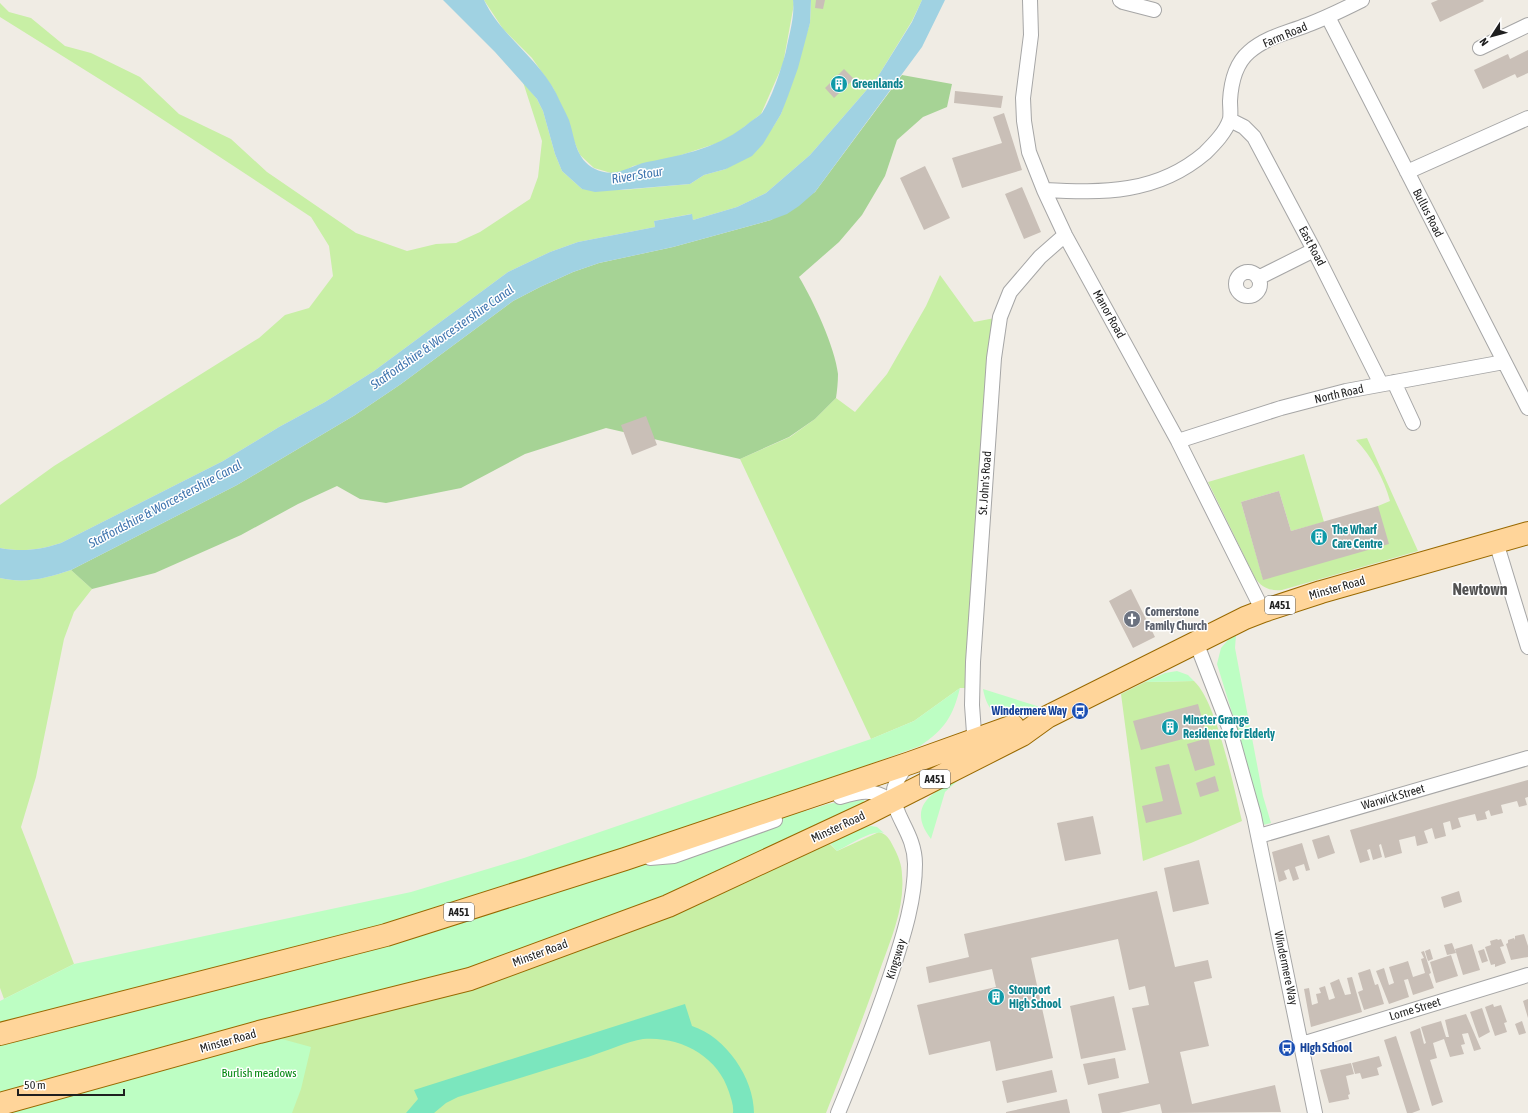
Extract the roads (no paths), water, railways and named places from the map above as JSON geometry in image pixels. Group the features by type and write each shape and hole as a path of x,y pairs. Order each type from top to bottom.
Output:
{"main road":[{"name":"Minster Road","path":"0,1034 386,935 625,860 910,763 976,748 1022,735 1047,717 1196,642 1263,611 1528,533"},
{"name":"Minster Road","path":"0,1104 259,1032 470,979 668,906 892,801 976,748"}],"street":[{"name":"Manor Road","path":"1030,0 1031,35 1023,98 1024,121 1029,152 1044,190 1065,235 1178,441 1263,611"},
{"path":"1120,0 1154,10"},
{"name":"Farm Road","path":"1044,190 1093,192 1136,187 1167,178 1194,162 1216,143 1230,120 1233,74 1240,62 1249,52 1265,41 1328,17 1362,0"},
{"name":"Bullus Road","path":"1328,17 1528,408"},
{"path":"1480,48 1528,25"},
{"path":"1408,172 1528,118"},
{"name":"East Road","path":"1230,120 1244,127 1254,137 1314,250 1388,383 1413,423"},
{"name":"St. John's Road","path":"976,748 972,699 973,655 994,358 1000,317 1010,292 1040,257 1065,235"},
{"path":"1258,278 1314,250"},
{"name":"North Road","path":"1178,441 1281,408 1388,383 1504,362"},
{"path":"1496,542 1528,647"},
{"name":"Windermere Way","path":"1196,642 1230,730 1259,836 1315,1113"},
{"name":"Warwick Street","path":"1259,836 1528,758"},
{"path":"625,860 674,856 855,793 870,791 880,793 892,801 896,780 910,763"},
{"name":"Kingsway","path":"838,1113 878,1015 902,941 910,908 915,875 914,851 910,837 892,801"},
{"name":"Lorne Street","path":"1302,1044 1528,975"}],"water":[{"name":"River Stour","path":"443,0 484,0 500,25 540,69 548,80 569,120 577,148 583,160 595,169 609,173 622,171 647,162 702,149 739,131 761,114 772,92 784,58 790,32 793,0 811,0 810,23 798,68 788,96 781,114 763,144 752,156 726,169 704,175 690,184 595,192 582,189 562,171 555,154 543,111 537,99 495,52"},
{"name":"Staffordshire & Worcestershire Canal","path":"922,0 945,0 922,47 815,192 787,214 771,220 673,247 599,263 573,272 540,287 513,301 401,384 355,415 237,485 71,570 36,579 9,580 0,578 0,548 31,550 61,543 223,461 279,427 325,402 374,371 508,272 550,252 578,242 655,227 654,221 692,214 693,220 737,207 766,193 810,155 877,78 912,22"}],"place":[{"name":"Greenlands","path":"839,84"},
{"name":"The Wharf Care Centre","path":"1319,537"},
{"name":"Cornerstone Family Church","path":"1132,619"},
{"name":"Windermere Way","path":"1080,711"},
{"name":"Minster Grange Residence for Elderly","path":"1170,727"},
{"name":"Stourport High School","path":"996,997"},
{"name":"High School","path":"1287,1048"}],"district":[{"name":"Newtown","path":"1480,589"}],"park label":[{"name":"Burlish meadows","path":"259,1073"}]}
